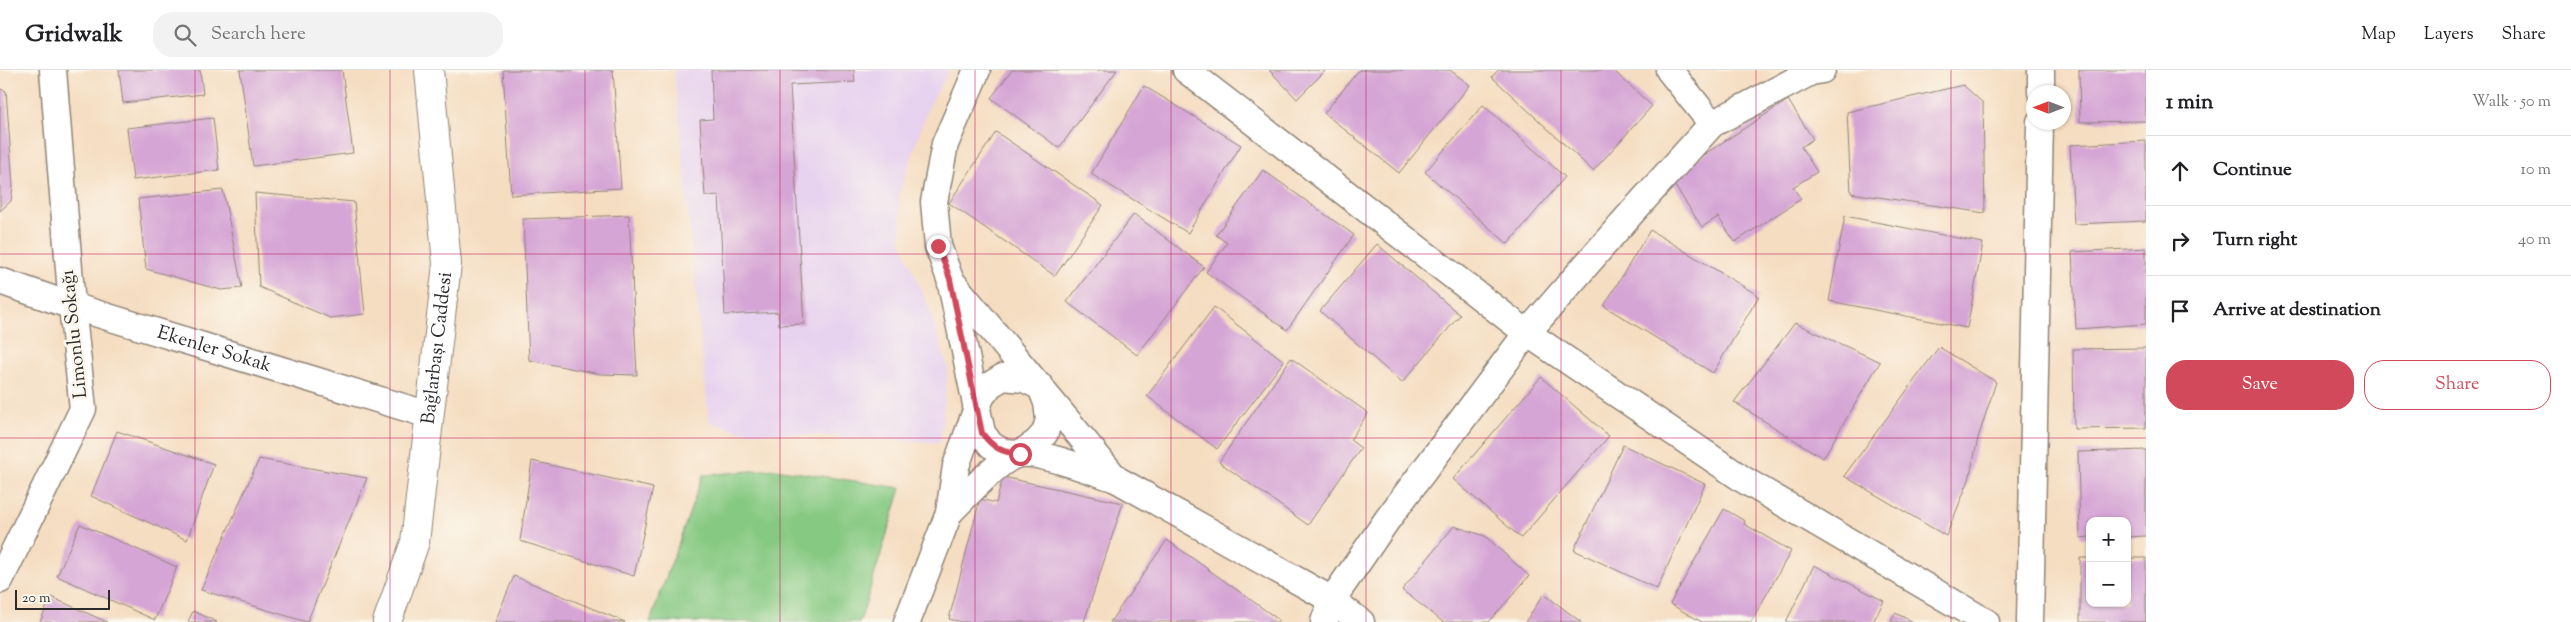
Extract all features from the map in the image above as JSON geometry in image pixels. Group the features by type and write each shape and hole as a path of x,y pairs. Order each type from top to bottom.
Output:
{"street":[{"name":"Limonlu Sokağı","path":"0,580 83,409 72,306 53,70"},
{"name":"Bağlarbaşı Caddesi","path":"388,622 415,542 447,264 429,70"},
{"path":"977,70 944,144 934,202 938,246 950,279 982,433 991,445 1005,453 1050,458 1116,479 1328,611 1361,622"},
{"path":"1186,70 1527,333 1744,480 1986,622"},
{"path":"1669,70 1712,124"},
{"path":"1328,611 1387,520 1527,333 1712,124 1811,72 1822,70"},
{"path":"2041,70 2041,85"},
{"path":"2030,622 2040,130"},
{"path":"950,279 1006,349 1042,387 1116,479"},
{"name":"Ekenler Sokak","path":"0,280 72,306 429,414"},
{"path":"907,622 949,513 956,466 977,413 981,397 990,385 1003,377 1024,379 1042,387 1049,419 1045,433 1036,443 1020,454 998,465 949,513"}],"shaded area":[{"path":"674,70 949,70 927,111 899,195 902,245 930,310 948,368 940,443 738,431 709,422"}],"green space":[{"path":"775,469 901,488 860,622 650,622 703,475"}],"building":[{"path":"119,70 200,70 203,94 123,103"},
{"path":"240,70 342,70 353,153 253,166"},
{"path":"503,70 613,70 621,188 511,195"},
{"path":"711,70 854,70 855,82 790,85 804,324 779,325 778,312 725,315 719,195 705,196 700,120 713,119"},
{"path":"1012,70 1117,70 1059,148 991,98"},
{"path":"1269,70 1326,70 1297,99"},
{"path":"1359,70 1450,70 1470,85 1399,173 1324,113"},
{"path":"1498,70 1613,70 1652,106 1593,171 1492,77"},
{"path":"2079,70 2146,70 2146,121 2080,122"},
{"path":"1963,85 1983,103 1985,213 1851,193 1847,112"},
{"path":"1144,86 1241,145 1188,233 1091,174"},
{"path":"0,89 6,91 13,186 11,201 0,211"},
{"path":"1788,100 1813,139 1801,147 1817,172 1793,187 1801,199 1735,242 1718,217 1702,227 1669,177"},
{"path":"1483,105 1565,177 1508,244 1425,172"},
{"path":"213,118 219,170 133,180 127,128"},
{"path":"996,132 1103,205 1055,276 949,203"},
{"path":"2146,141 2146,221 2074,224 2070,145"},
{"path":"1263,170 1354,235 1287,330 1206,272 1227,243 1216,235"},
{"path":"223,190 242,288 221,290 146,269 138,199"},
{"path":"255,193 354,202 365,314 330,318 259,287"},
{"path":"1134,214 1204,267 1137,355 1067,302"},
{"path":"629,215 637,375 600,374 529,360 523,219"},
{"path":"1845,216 1983,243 1967,328 1829,301"},
{"path":"1650,230 1759,296 1713,373 1604,306"},
{"path":"1377,244 1460,315 1402,383 1320,311"},
{"path":"2146,248 2146,324 2076,329 2072,252"},
{"path":"1214,307 1284,361 1217,449 1147,396"},
{"path":"1795,323 1880,362 1823,458 1734,402"},
{"path":"1939,347 1996,382 1978,438 1969,480 1946,536 1844,476"},
{"path":"2146,348 2146,428 2074,429 2073,349"},
{"path":"1291,358 1368,413 1350,440 1361,448 1308,525 1219,462"},
{"path":"1541,377 1609,436 1521,538 1453,479"},
{"path":"117,431 214,464 187,540 91,496"},
{"path":"1623,445 1705,484 1657,589 1574,550"},
{"path":"2146,450 2146,536 2131,537 2131,517 2086,517 2086,537 2080,538 2078,452"},
{"path":"259,459 367,478 307,622 201,590"},
{"path":"532,461 653,488 634,576 520,541"},
{"path":"1003,477 1123,503 1084,622 961,622 949,619 980,499 996,503"},
{"path":"1724,509 1745,521 1744,524 1791,551 1751,622 1702,622 1670,604"},
{"path":"80,524 177,567 155,620 57,576"},
{"path":"1454,526 1485,536 1529,576 1489,622 1443,622 1402,590"},
{"path":"1167,540 1279,620 1277,622 1110,622"},
{"path":"2080,558 2086,558 2086,607 2131,607 2131,558 2146,558 2146,622 2080,622"},
{"path":"1814,565 1884,601 1873,622 1786,622"},
{"path":"514,576 625,622 495,622"},
{"path":"1544,594 1581,622 1525,622"},
{"path":"51,597 107,622 40,622"},
{"path":"193,611 217,622 188,622"},
{"path":"1895,613 1914,622 1891,622"}],"route":[{"path":"938,246 950,279 982,433 991,445 1005,453 1020,454"}]}
